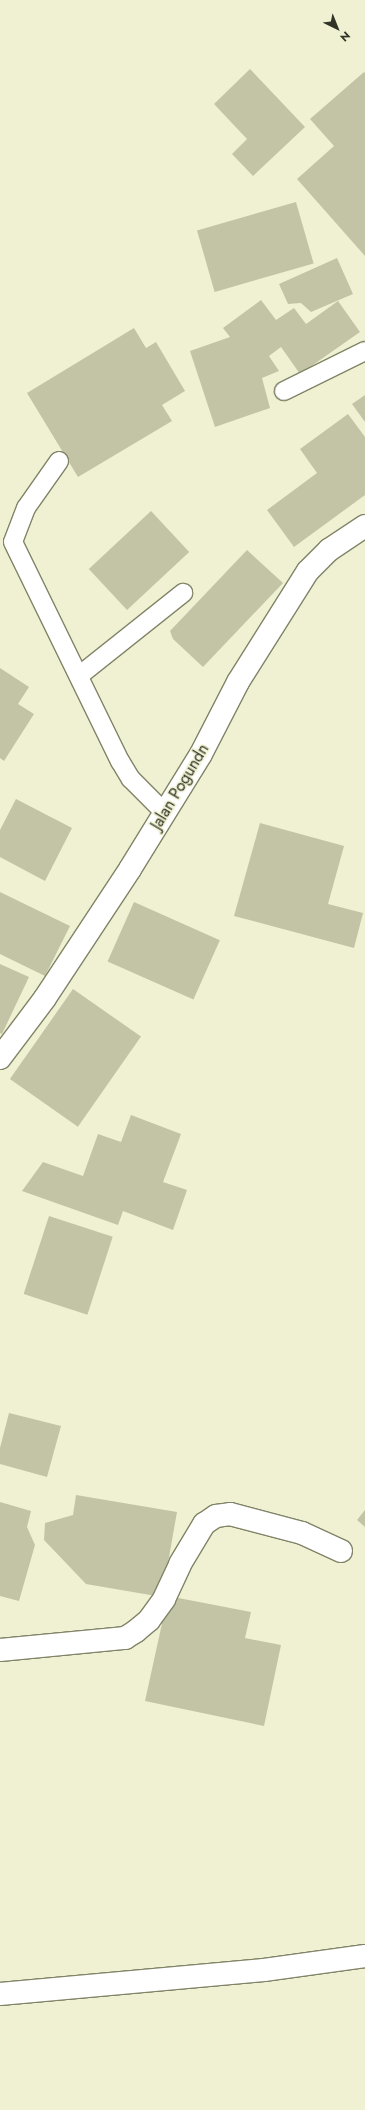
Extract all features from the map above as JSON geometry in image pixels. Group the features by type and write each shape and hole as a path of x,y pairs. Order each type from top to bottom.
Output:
{"street":[{"name":"Jalan Pogundn","path":"0,1058 45,998 165,813 201,754 238,682 308,570 329,550 365,526"},
{"path":"0,1650 125,1638 149,1620 164,1599 180,1564 204,1524 216,1516 230,1514 302,1533 342,1551"},
{"path":"0,1994 264,1970 365,1956"}],"lane":[{"path":"284,391 365,351"},
{"path":"59,461 26,508 13,542 131,779 165,813"},
{"path":"80,676 183,593"}],"building":[{"path":"250,69 305,127 253,176 232,154 247,139 214,104"},
{"path":"364,72 365,256 297,179 334,146 310,119"},
{"path":"296,202 314,264 215,292 197,230"},
{"path":"337,258 353,294 311,312 301,303 288,304 279,284"},
{"path":"261,300 276,320 294,308 306,324 338,301 360,332 300,374 281,347 269,356 279,371 262,378 270,408 215,427 190,351 230,337 223,328"},
{"path":"134,328 146,348 156,342 185,391 162,405 172,421 78,477 27,393"},
{"path":"365,395 365,422 352,404"},
{"path":"348,414 365,437 365,495 294,547 267,510 317,473 300,449"},
{"path":"151,511 189,552 127,610 89,569"},
{"path":"247,550 283,583 203,667 173,639 170,631"},
{"path":"0,668 29,687 18,704 34,714 4,761 0,758"},
{"path":"16,799 72,828 45,881 0,857 0,830"},
{"path":"260,823 344,846 328,904 363,913 354,948 234,916"},
{"path":"0,892 70,926 45,976 0,954"},
{"path":"134,902 220,940 193,1000 108,961"},
{"path":"0,964 29,977 2,1034 0,1033"},
{"path":"73,989 141,1037 78,1127 10,1079"},
{"path":"131,1115 181,1134 163,1182 187,1190 173,1230 123,1211 118,1225 22,1191 43,1162 83,1176 98,1134 121,1142"},
{"path":"49,1216 113,1237 87,1315 24,1294"},
{"path":"9,1413 61,1426 47,1477 0,1464 0,1448"},
{"path":"76,1495 177,1512 162,1597 86,1584 44,1540 45,1523 73,1515"},
{"path":"0,1502 31,1511 27,1527 35,1545 19,1601 0,1596"},
{"path":"365,1510 365,1527 357,1520"},
{"path":"168,1596 251,1612 245,1638 281,1645 264,1726 145,1701"}]}
